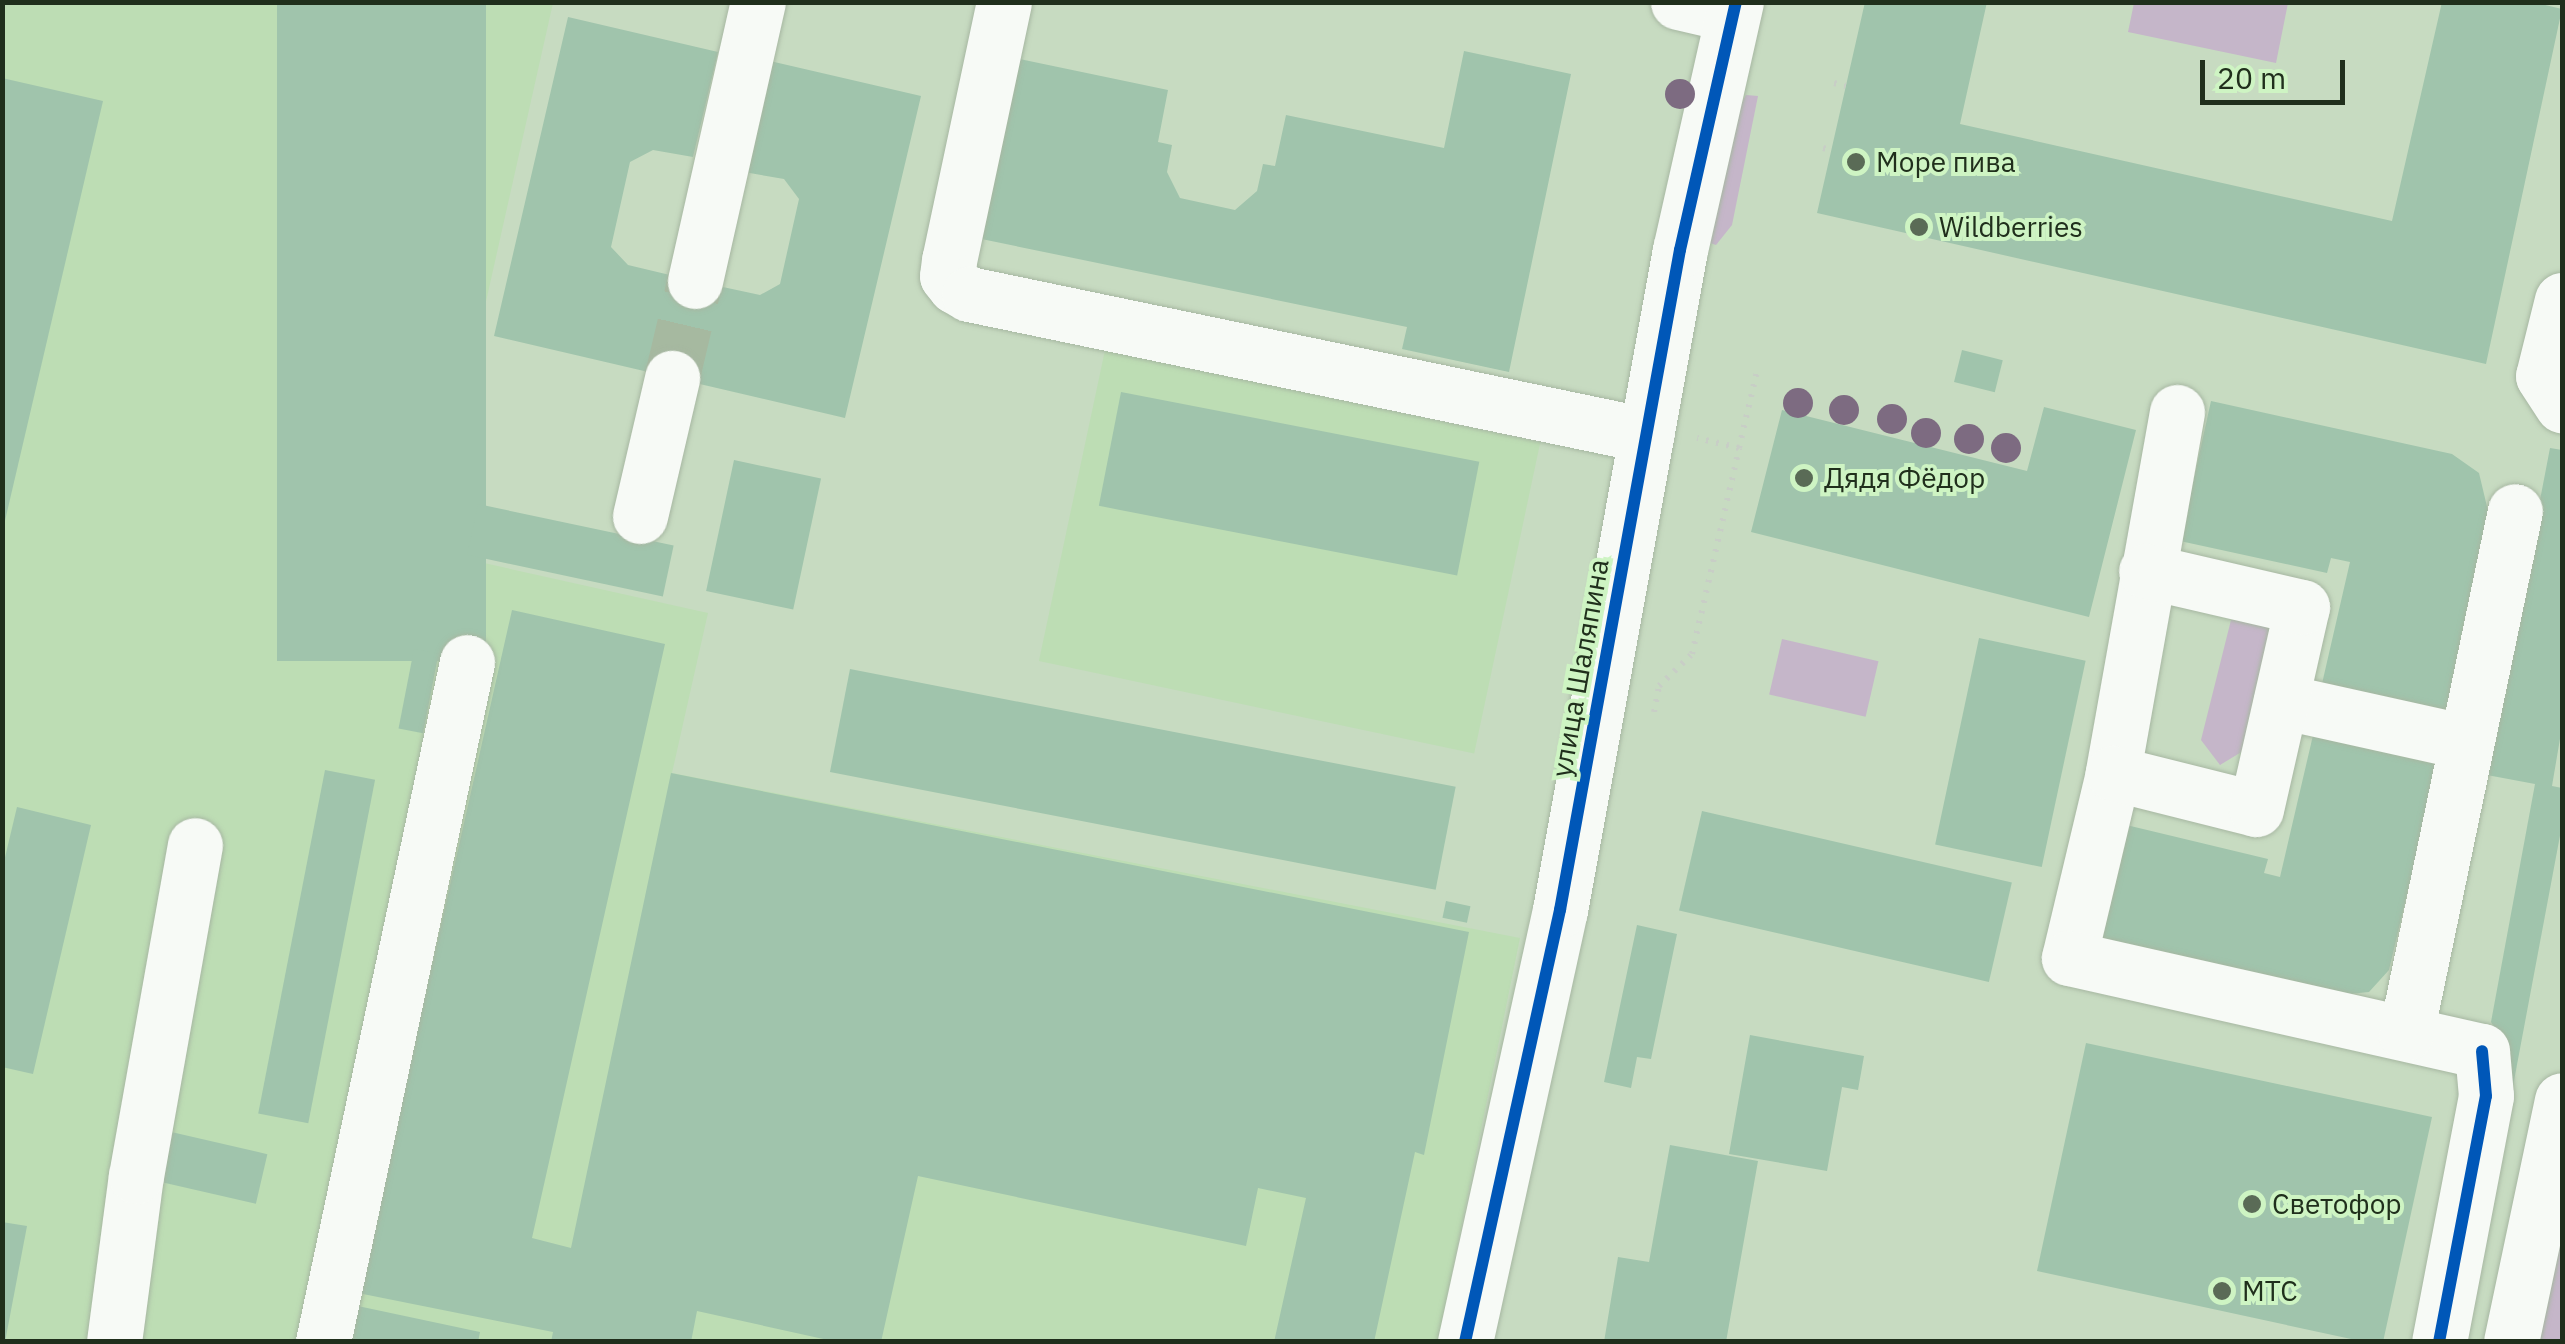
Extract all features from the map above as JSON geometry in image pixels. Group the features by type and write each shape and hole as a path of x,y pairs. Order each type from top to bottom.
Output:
{"street":[{"path":"695,281 758,2"},
{"path":"1004,2 949,260 947,276 954,286 968,294 1646,435"},
{"path":"1678,2 1733,8"},
{"name":"улица Шаляпина","path":"1465,1342 1560,910 1646,435 1733,8"},
{"path":"2553,391 2562,300"},
{"path":"640,516 672,378"},
{"path":"2178,412 2146,571 2114,773 2069,958 2482,1051 2486,1096 2440,1342"},
{"path":"2406,1033 2515,511"},
{"path":"2114,773 2256,808 2302,607 2146,571"},
{"path":"323,1342 467,662"},
{"path":"2282,700 2466,742"},
{"path":"114,1342 136,1176 195,845"},
{"path":"2510,1342 2562,1100"}],"path":[{"path":"1834,83 1846,86"},
{"path":"1652,718 1659,686 1692,654 1758,371"},
{"path":"1646,435 1702,438 1740,448"}],"shaded area":[{"path":"2134,2 2288,3 2276,63 2128,32"},
{"path":"3,3 553,3 430,551 708,613 672,773 1520,938 1438,1341 3,1342"},
{"path":"1746,95 1758,96 1732,225 1716,245 1704,241 1732,120"},
{"path":"1105,350 1540,443 1474,754 1039,661"},
{"path":"2263,612 2277,634 2248,748 2220,765 2201,740 2231,620"},
{"path":"1782,639 1878,661 1866,717 1769,695"},
{"path":"2562,1210 2562,1341 2533,1341"}],"building":[{"path":"277,2 486,2 486,661 277,661"},
{"path":"1865,2 1987,2 1960,124 2392,221 2442,2 2533,2 2562,9 2486,364 1817,213"},
{"path":"568,17 718,52 693,157 653,150 630,162 611,247 628,265 695,281 760,295 780,284 799,199 784,179 744,172 770,61 921,96 845,418 494,336"},
{"path":"1464,51 1571,74 1509,372 1402,349 1407,327 967,236 1005,56 1168,90 1158,142 1172,145 1167,172 1180,198 1235,210 1257,191 1263,164 1275,166 1286,115 1444,148"},
{"path":"2,78 103,101 4,525 2,525"},
{"path":"1962,350 2003,360 1995,392 1954,382"},
{"path":"1121,392 1479,462 1457,576 1099,506"},
{"path":"2211,401 2452,454 2479,473 2489,515 2445,715 2321,688 2350,562 2331,558 2327,573 2180,541"},
{"path":"2044,407 2136,430 2089,617 1751,532 1782,410 2027,471"},
{"path":"2550,448 2562,450 2562,727 2552,786 2562,788 2562,825 2513,1086 2501,1039 2491,1022 2535,784 2487,775"},
{"path":"734,460 821,479 793,610 706,591"},
{"path":"478,504 674,546 663,596 467,555"},
{"path":"512,610 665,644 532,1238 571,1248 671,773 1469,932 1424,1155 1415,1152 1374,1342 1274,1342 1306,1198 1258,1188 1246,1246 918,1176 881,1342 837,1342 697,1311 691,1342 551,1342 553,1332 358,1293"},
{"path":"1979,638 2086,661 2042,867 1935,844"},
{"path":"414,649 439,654 423,733 399,729"},
{"path":"850,669 1456,787 1436,890 830,772"},
{"path":"2314,731 2439,760 2389,970 2369,992 2340,995 2091,938 2118,823 2268,859 2264,873 2280,877"},
{"path":"325,770 375,780 308,1123 258,1114"},
{"path":"17,807 91,825 33,1074 2,1067 2,870"},
{"path":"1702,811 2012,883 1989,982 1679,910"},
{"path":"1446,901 1470,906 1467,923 1442,918"},
{"path":"1637,925 1677,934 1651,1059 1637,1057 1631,1088 1604,1082"},
{"path":"1750,1035 1864,1056 1858,1090 1842,1087 1827,1171 1729,1154"},
{"path":"2086,1043 2432,1117 2383,1342 2365,1342 2037,1271"},
{"path":"167,1131 267,1154 256,1204 156,1181"},
{"path":"1670,1145 1758,1161 1726,1342 1604,1342 1618,1257 1649,1262"},
{"path":"2,1222 27,1226 5,1342 2,1342"},
{"path":"353,1305 480,1332 478,1342 345,1342"}],"tunnel":[{"path":"672,378 695,281"}],"cycle path":[{"path":"1465,1342 1560,910 1680,250 1736,2"},
{"path":"2439,1342 2486,1096 2482,1051"}],"place":[{"name":"Море пива","path":"1856,162"},
{"name":"Wildberries","path":"1919,227"},
{"name":"Дядя Фёдор","path":"1804,478"},
{"name":"Светофор","path":"2252,1204"},
{"name":"МТС","path":"2222,1291"}]}
